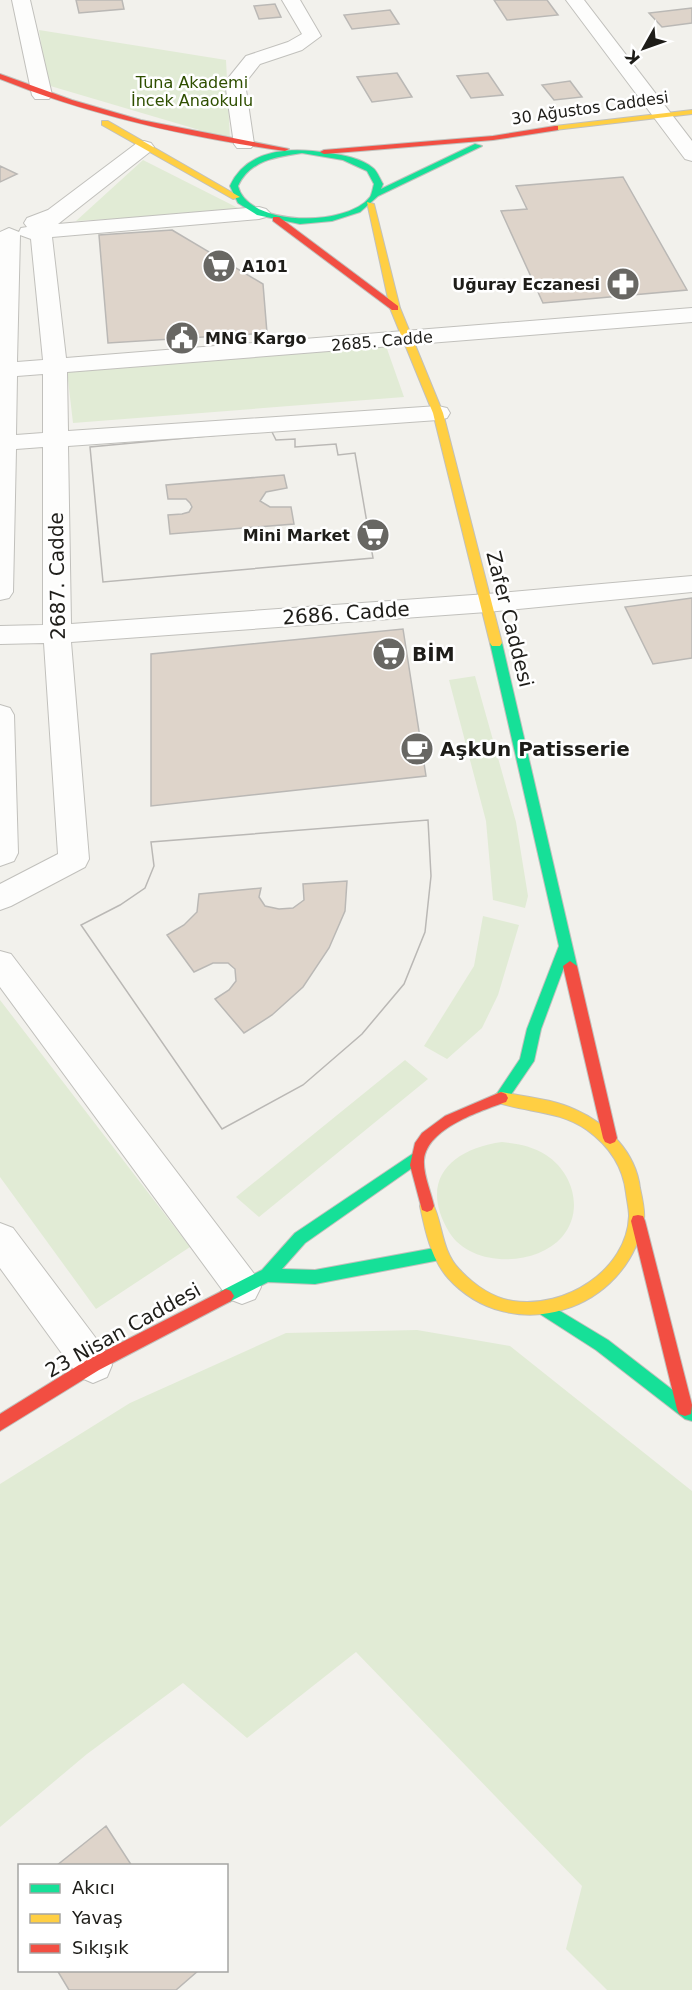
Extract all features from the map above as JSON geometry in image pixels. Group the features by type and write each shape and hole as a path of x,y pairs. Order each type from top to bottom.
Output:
{"main road":[{"path":"0,76 42,95 78,107 244,144 324,152"},
{"path":"78,107 144,147 236,196 245,206 268,216 395,308"},
{"name":"30 Ağustos Caddesi","path":"324,152 493,138 573,125 692,112"},
{"name":"30 Ağustos Caddesi","path":"268,216 318,222 348,215 374,199 493,138"},
{"path":"236,196 234,186 238,176 248,166 272,156 302,151"},
{"name":"Zafer Caddesi","path":"324,152 362,163 374,172 379,183 374,199 395,308 438,413 487,603 610,1138"},
{"path":"566,945 534,1029 527,1061 501,1098 572,1114 610,1138 623,1159 636,1189 638,1221 688,1412"},
{"name":"23 Nisan Caddesi","path":"0,1423 93,1365 254,1281 300,1238 417,1157 424,1140 473,1110 501,1098"},
{"path":"417,1157 440,1254 451,1272 476,1296 508,1309 545,1309 582,1296 609,1278 629,1251 638,1221"},
{"path":"254,1281 315,1277 440,1254"},
{"path":"545,1309 602,1345 688,1412"}],"street":[{"path":"21,0 42,95"},
{"path":"244,144 235,82 253,60 295,46 312,36 291,0"},
{"path":"575,0 692,155"},
{"path":"48,223 144,147"},
{"path":"0,592 4,235 48,223 268,216"},
{"name":"2687. Cadde","path":"0,898 74,859 57,634 55,366 48,223"},
{"name":"2685. Cadde","path":"3,370 692,315"},
{"path":"3,443 438,413"},
{"name":"2686. Cadde","path":"0,635 57,634 487,603 692,584"},
{"path":"0,716 3,853 0,855"},
{"path":"0,963 254,1281"},
{"path":"0,1239 93,1365"}],"green space":[{"name":"Tuna Akademi İncek Anaokulu","path":"39,30 226,60 230,139 47,85"},
{"path":"143,160 244,211 76,221"},
{"path":"386,346 404,397 73,423 67,371"},
{"path":"475,676 516,822 528,896 525,908 493,900 486,821 449,680"},
{"path":"483,916 519,925 498,995 482,1028 447,1059 424,1046 474,966"},
{"path":"0,1000 190,1247 96,1309 0,1177"},
{"path":"405,1060 428,1079 259,1217 236,1197"},
{"path":"502,1142 530,1147 546,1155 563,1172 573,1193 573,1216 562,1237 551,1247 521,1258 488,1257 472,1252 459,1244 449,1232 440,1213 437,1197 439,1183 445,1170 455,1160 468,1152"},
{"path":"417,1330 510,1346 692,1491 692,1990 607,1990 566,1949 582,1886 356,1652 247,1738 183,1683 87,1754 0,1827 0,1484 130,1403 286,1333"}],"building":[{"path":"76,0 122,0 124,9 79,13"},
{"path":"494,0 547,0 558,15 507,20"},
{"path":"275,4 281,17 259,19 254,6"},
{"path":"692,8 692,23 662,27 649,13"},
{"path":"390,10 399,24 352,29 344,15"},
{"path":"397,73 412,97 372,102 357,77"},
{"path":"488,73 503,95 471,98 457,76"},
{"path":"570,81 582,97 554,100 542,85"},
{"path":"0,166 17,174 0,182"},
{"path":"623,177 687,290 543,303 501,211 527,209 516,186"},
{"path":"172,230 263,284 267,333 108,343 99,235"},
{"path":"271,430 276,440 295,439 295,447 336,444 338,455 355,453 373,558 103,582 90,447","holes":["284,475 287,488 266,492 260,501 270,507 291,507 294,524 170,534 168,515 189,512 192,507 186,499 168,499 166,485"]},
{"path":"271,430 276,440 295,439 295,447 336,444 338,455 355,453 373,558 103,582 90,447"},
{"path":"692,598 692,658 653,664 625,607"},
{"path":"403,629 426,776 151,806 151,654"},
{"path":"428,820 431,876 425,932 404,984 362,1034 303,1085 222,1129 81,925 120,905 145,888 154,866 151,842","holes":["347,881 345,911 329,948 303,987 272,1015 244,1033 215,999 229,990 236,981 235,969 228,963 213,963 194,972 167,935 184,925 197,912 199,894 261,888 259,897 265,906 279,909 293,908 304,900 303,884"]},
{"path":"428,820 431,876 425,932 404,984 362,1034 303,1085 222,1129 81,925 120,905 145,888 154,866 151,842"},
{"path":"106,1826 131,1864 58,1864"},
{"path":"58,1972 197,1972 176,1990 69,1990"}],"traffic: fast":[{"path":"378,194 478,146"},
{"path":"302,151 345,158 370,170 379,184 374,198 357,210 332,219 300,221 265,215 250,209 241,202 234,186 238,176 245,169 271,156 302,151"},
{"path":"496,643 570,966"},
{"path":"501,1098 527,1061 534,1029 566,945"},
{"path":"226,1296 267,1275 300,1238 417,1157"},
{"path":"267,1275 315,1277 440,1254"},
{"path":"545,1309 602,1345 691,1414"}],"traffic: slow":[{"path":"555,128 692,112"},
{"path":"105,123 236,197"},
{"path":"370,204 395,308 438,413 496,643"},
{"path":"427,1206 439,1249 453,1273 481,1297 513,1308 547,1308 580,1297 607,1277 628,1250 637,1217 632,1179 623,1158 609,1140 592,1125 572,1114 546,1106 501,1098"}],"traffic: jam":[{"path":"0,76 69,102 140,122 212,138 285,149"},
{"path":"324,152 493,138 555,128"},
{"path":"276,219 395,308"},
{"path":"570,966 610,1138"},
{"path":"427,1206 417,1165 420,1147 427,1137 450,1120 501,1098"},
{"path":"638,1221 685,1409"},
{"path":"0,1423 93,1365 226,1296"}],"place":[{"name":"A101","path":"219,266"},
{"name":"Uğuray Eczanesi","path":"623,284"},
{"name":"MNG Kargo","path":"182,338"},
{"name":"Mini Market","path":"373,535"},
{"name":"BİM","path":"389,654"},
{"name":"AşkUn Patisserie","path":"417,749"}]}
